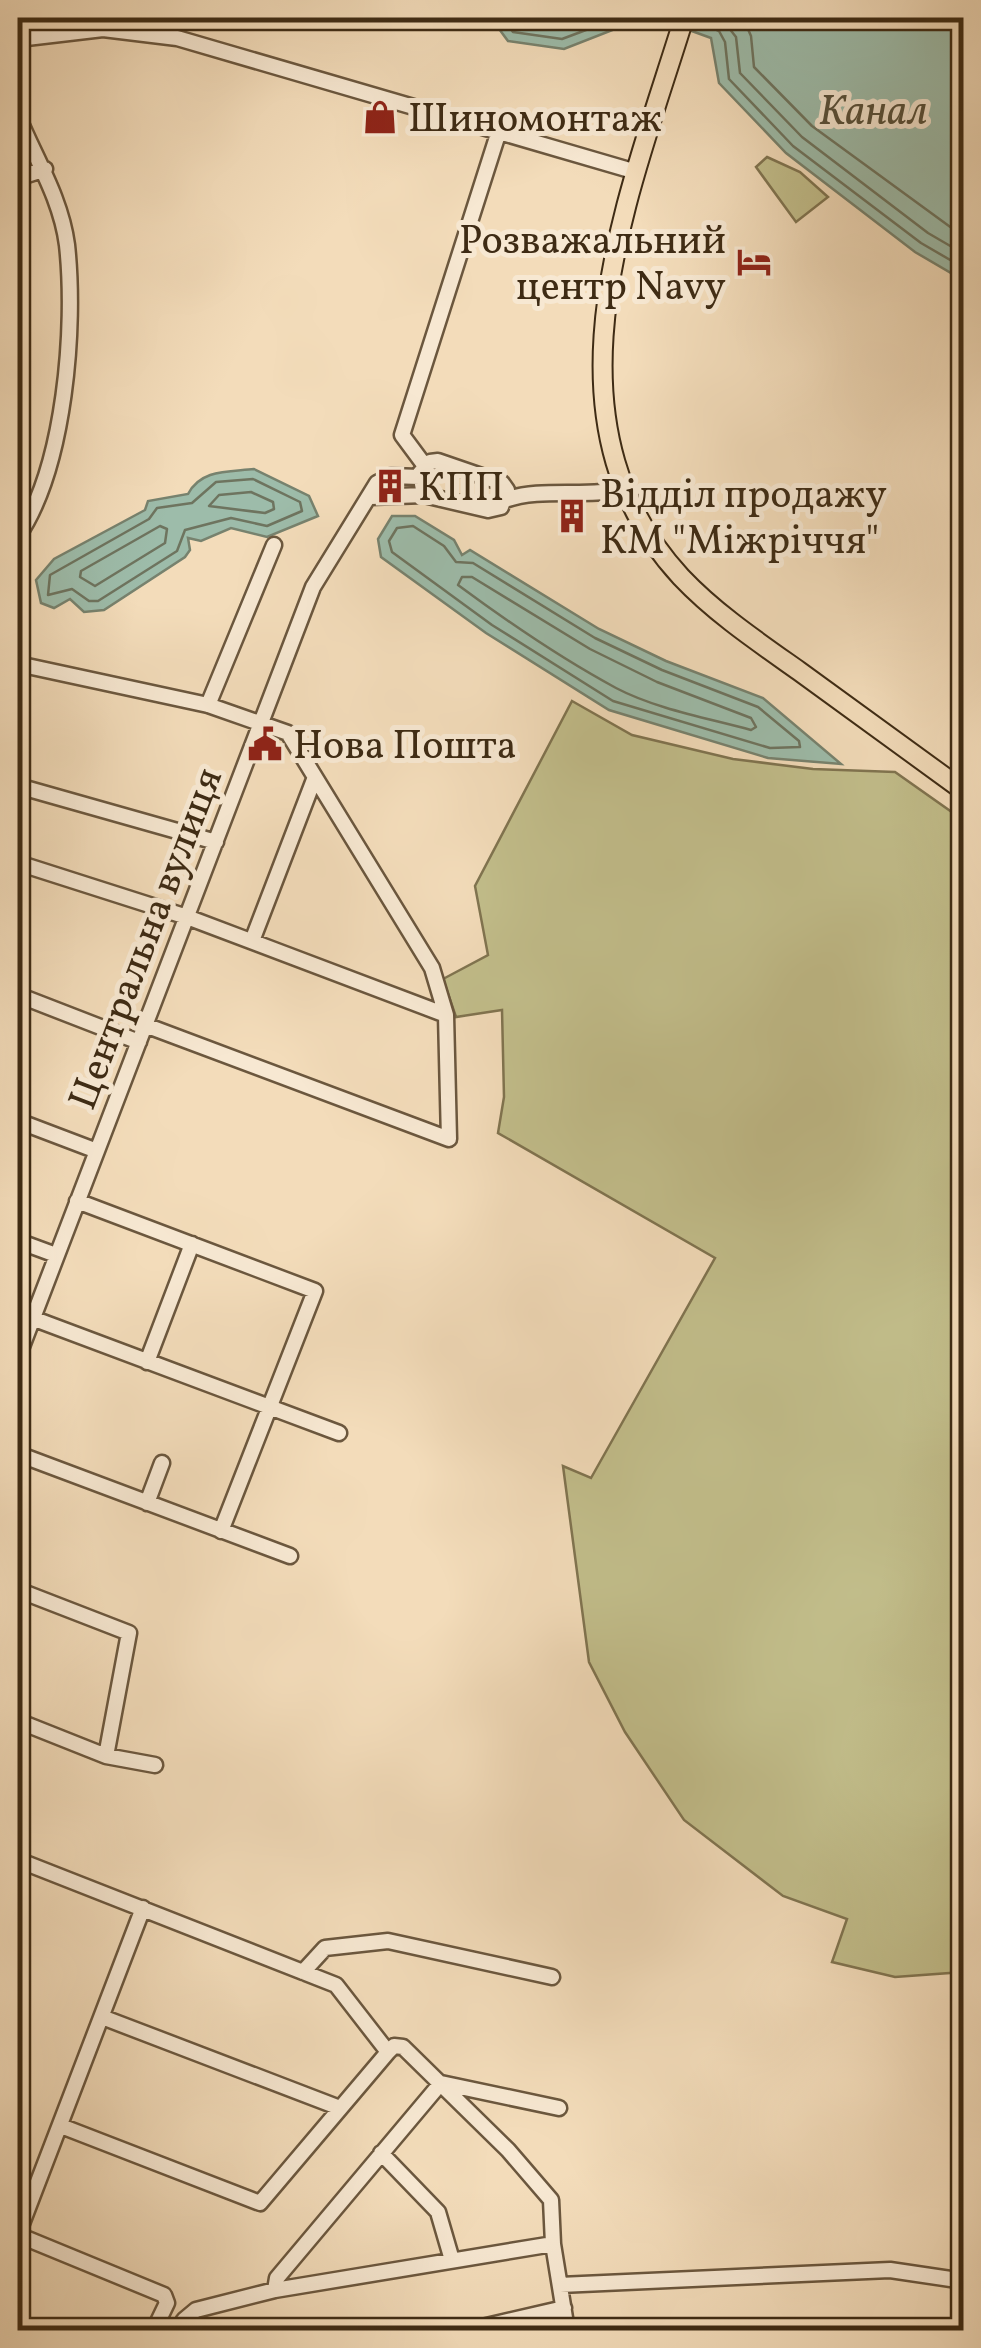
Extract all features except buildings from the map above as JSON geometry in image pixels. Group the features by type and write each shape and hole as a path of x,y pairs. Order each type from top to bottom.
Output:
{"main road":[{"path":"682,25 633,171 608,286 603,334 607,416 624,489 663,554 704,599 964,792"}],"street":[{"path":"18,39 102,23 148,32 226,50 633,171"},
{"path":"18,116 45,169 66,243 70,358 38,498 18,536"},
{"path":"424,495 422,471 402,435 499,131"},
{"path":"18,178 45,169"},
{"path":"510,495 500,507 488,510 424,495 372,498 382,478 422,471 438,461 495,478 510,495 592,495 624,489"},
{"name":"Центральна вулиця","path":"18,1357 313,588 330,554 372,498"},
{"path":"208,705 274,545"},
{"path":"18,664 208,705 263,721 288,733 419,943 446,1015 449,1139 145,1025"},
{"path":"252,942 315,777"},
{"path":"18,786 216,842"},
{"path":"18,862 187,917 446,1015"},
{"path":"18,996 139,1042"},
{"path":"18,1121 97,1151"},
{"path":"77,1201 315,1291 221,1531"},
{"path":"18,1241 56,1255"},
{"path":"147,1362 192,1244"},
{"path":"32,1318 339,1433"},
{"path":"18,1454 290,1556"},
{"path":"147,1503 162,1462"},
{"path":"18,1590 129,1633 106,1756"},
{"path":"18,1721 106,1756 155,1765"},
{"path":"18,1860 336,1984 388,2052"},
{"path":"144,1908 18,2234 164,2296 168,2303 154,2330"},
{"path":"303,1972 325,1948 388,1941 552,1977"},
{"path":"102,2017 340,2108"},
{"path":"61,2126 260,2203 388,2052 402,2046 551,2200 553,2244 567,2330"},
{"path":"441,2083 559,2108"},
{"path":"276,2290 277,2278 441,2083"},
{"path":"380,2153 438,2212 452,2260"},
{"path":"184,2320 196,2310 276,2290 553,2244"},
{"path":"560,2286 890,2270 964,2281"},
{"path":"469,2330 564,2308"}],"shaded area":[{"path":"767,157 800,172 828,197 796,222 756,167"},
{"path":"572,701 632,735 733,759 813,769 895,772 963,820 963,1972 895,1977 832,1962 847,1919 783,1896 684,1820 625,1732 589,1662 563,1466 591,1478 715,1258 498,1133 504,1097 502,1010 456,1017 443,979 488,955 475,886"}],"water":[{"path":"491,18 643,18 564,49 508,41"},
{"name":"Канал","path":"656,18 963,18 963,280 915,252 786,153 719,83 711,38"},
{"path":"254,469 309,496 318,516 267,537 231,528 201,541 188,538 190,550 185,557 104,610 84,612 70,599 54,608 41,603 36,580 54,559 145,510 148,501 188,494 200,480 216,473"},
{"path":"392,516 415,516 454,540 462,555 470,550 599,629 666,661 763,698 841,764 768,758 609,710 486,633 381,557 378,539"}],"place":[{"name":"Шиномонтаж","path":"380,117"},
{"name":"Розважальний центр Navy","path":"754,262"},
{"name":"КПП","path":"390,486"},
{"name":"Відділ продажу КМ \"Міжріччя\"","path":"572,516"},
{"name":"Нова Пошта","path":"265,744"}]}
